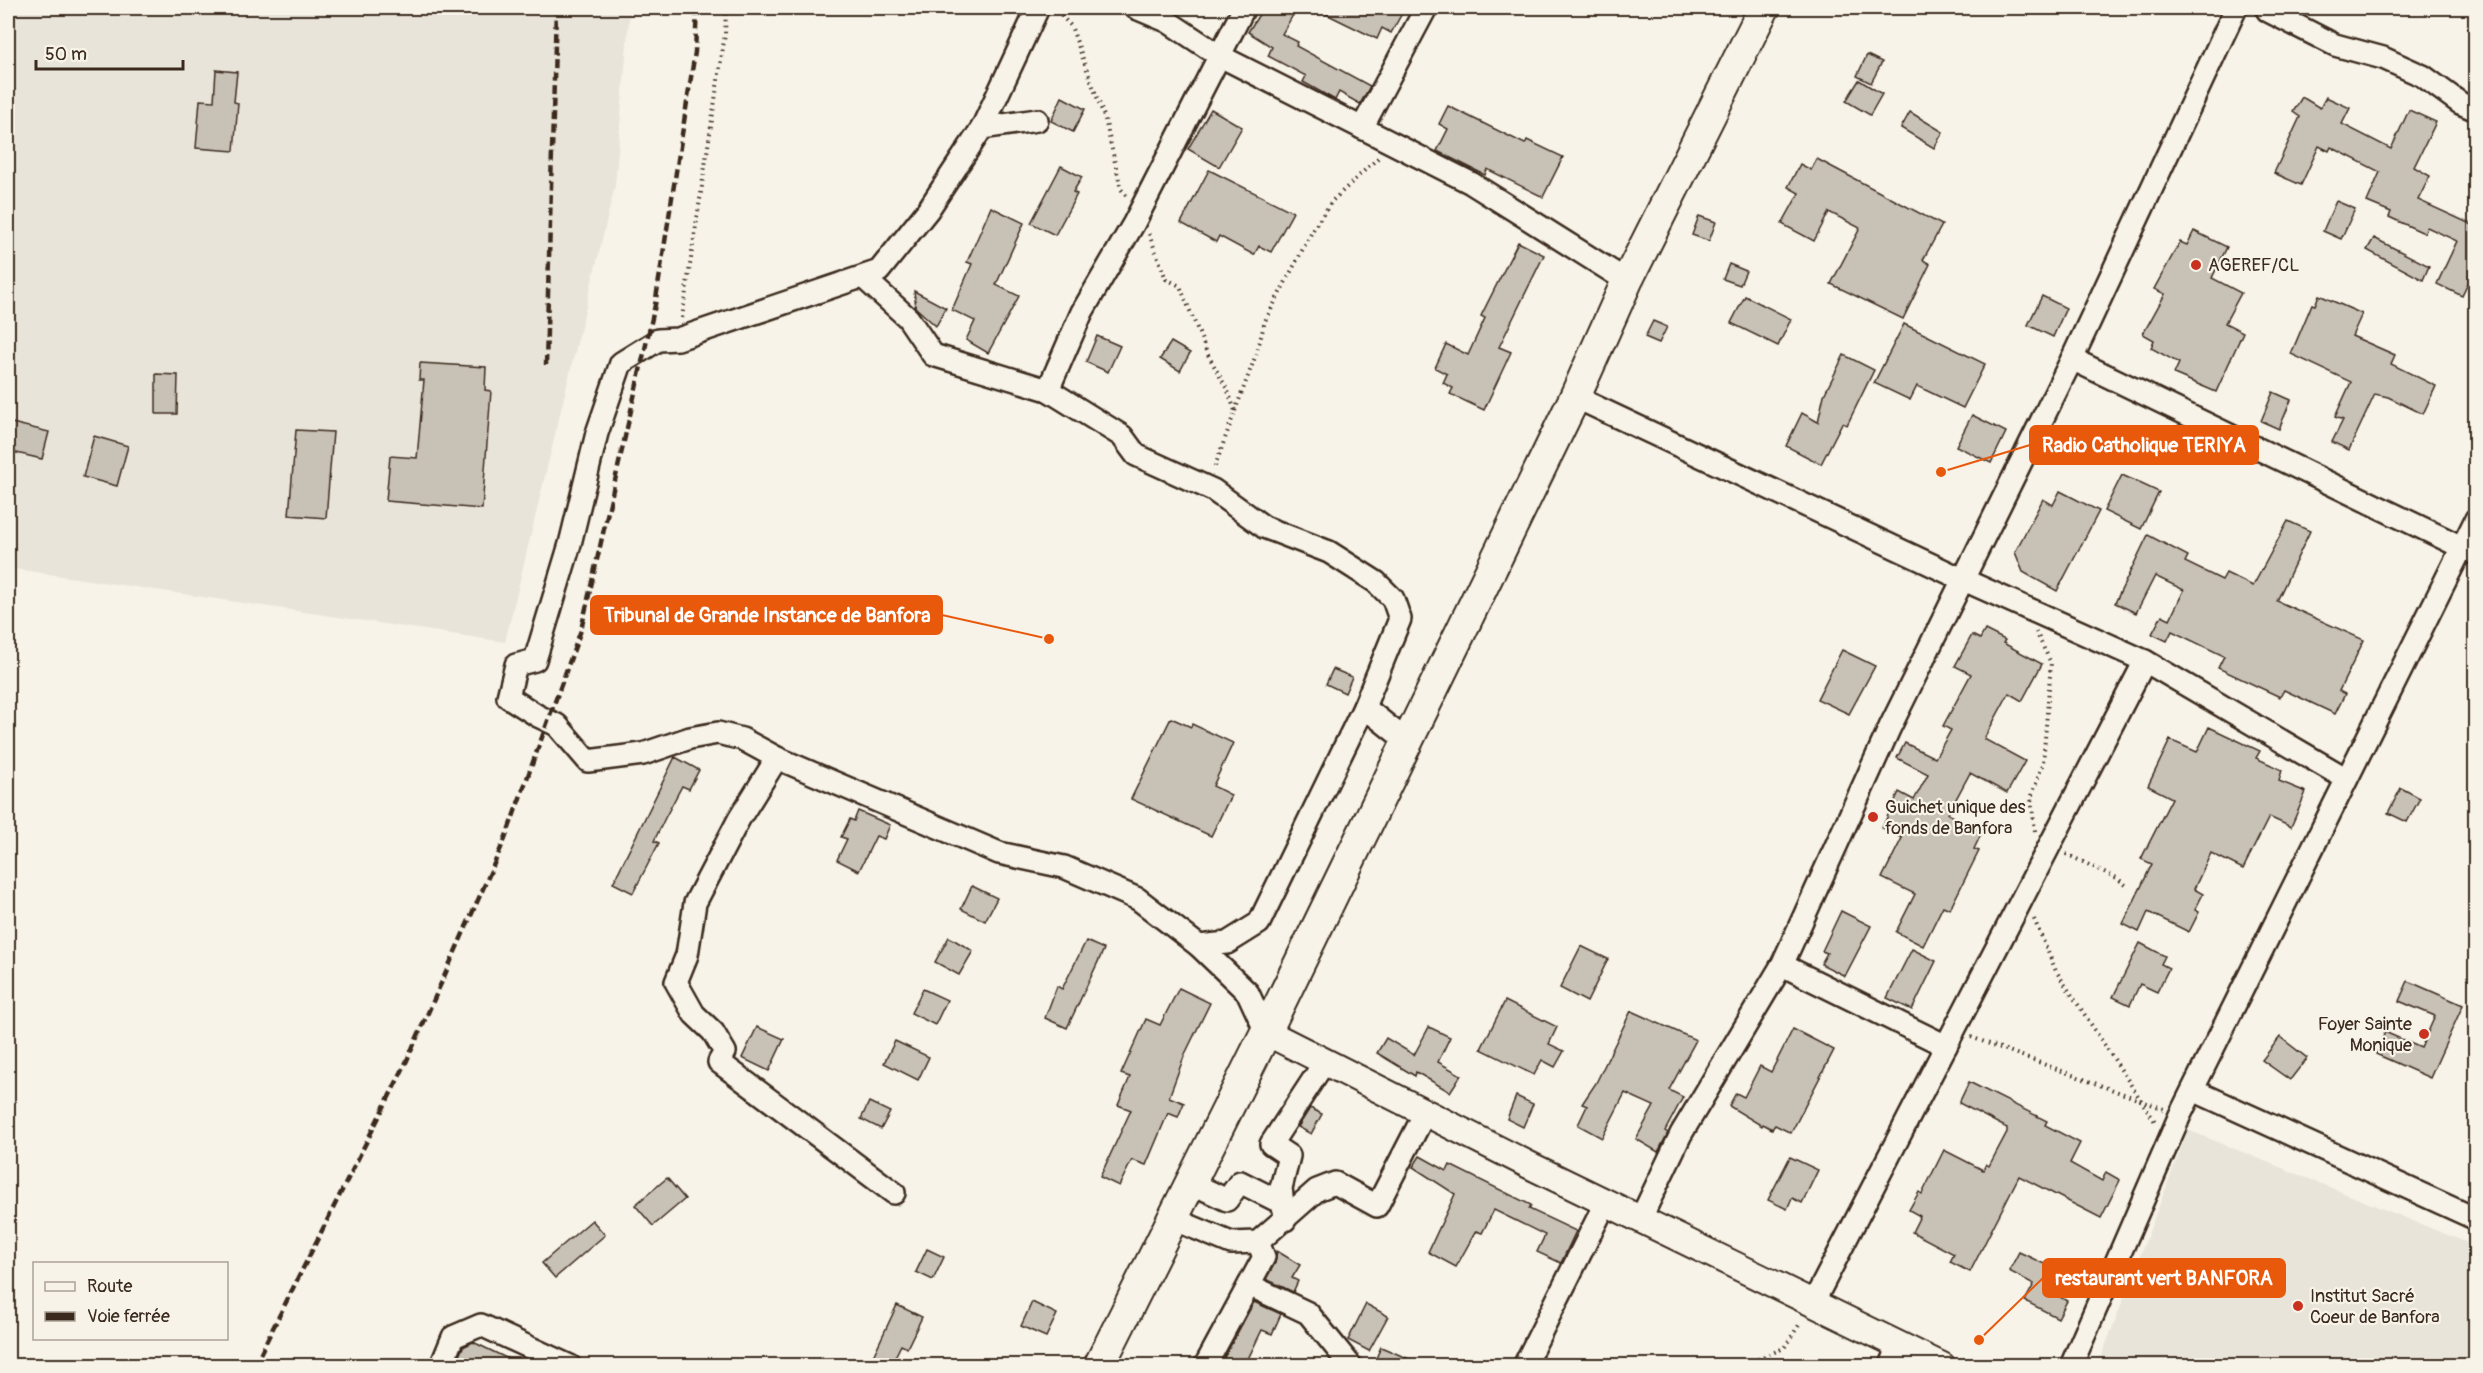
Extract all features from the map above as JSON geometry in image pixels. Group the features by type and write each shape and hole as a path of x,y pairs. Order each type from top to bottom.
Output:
{"highway":[{"path":"1100,1365 1408,742 1575,397 1627,281 1764,8"}],"main road":[{"path":"1266,1032 1324,1063 1813,1303 1895,1355 1942,1365"}],"street":[{"path":"1038,8 982,128 928,210 879,271 864,278 678,339 658,340 621,363 597,433 570,544 535,660 516,665 508,697 557,725 588,761 643,754 690,738 718,733 742,739 777,758 999,854 1064,867 1138,899 1199,946 1248,993 1266,1032"},
{"path":"1048,390 1082,312 1140,210 1244,8"},
{"path":"1362,128 1426,8"},
{"path":"1641,1218 1681,1134 1782,965 1890,727 2072,359 2236,8"},
{"path":"2266,8 2286,21 2336,45 2383,57 2423,76 2475,110"},
{"path":"1142,9 1167,21 1220,56 1471,183 1627,281"},
{"path":"982,128 1037,120"},
{"path":"864,278 908,318 933,355 1048,390 1122,436 1136,455 1218,493 1264,526 1329,552 1376,582 1393,599 1400,619 1364,706 1260,922 1227,944 1199,946"},
{"path":"2072,359 2469,551"},
{"path":"1575,397 1964,580 2145,661 2345,778"},
{"path":"2072,1365 2193,1090 2345,778 2469,551 2475,519"},
{"path":"1813,1303 2145,661"},
{"path":"1364,706 1408,742"},
{"path":"777,758 739,819 695,903 687,955 676,982 694,1014 713,1032 725,1052 718,1062 894,1193"},
{"path":"1782,965 1950,1039"},
{"path":"1283,1212 1281,1188 1288,1156 1271,1144 1324,1063"},
{"path":"2193,1090 2475,1219"},
{"path":"1258,1242 1283,1212 1317,1190 1335,1183 1377,1206 1425,1113"},
{"path":"1189,1182 1227,1200 1240,1182 1283,1212"},
{"path":"1524,1365 1606,1202"},
{"path":"1171,1218 1230,1242 1258,1242"},
{"path":"1205,1365 1264,1257 1258,1242"},
{"path":"1249,1285 1308,1313 1351,1365"},
{"path":"441,1365 453,1337 481,1325 570,1365"}],"path":[{"path":"678,339 725,34 726,8"},
{"path":"1055,8 1071,26 1106,119 1121,189 1140,210 1166,279 1180,286 1207,353 1228,391 1235,411"},
{"path":"1218,493 1213,470 1257,352 1265,321 1314,228 1332,201 1394,144"},
{"path":"2032,610 2037,639 2051,663 2043,764 2031,798 2046,854 2117,878 2128,887"},
{"path":"2025,893 2038,933 2056,971 2144,1101 2168,1145"},
{"path":"1950,1039 2144,1101"},
{"path":"1741,1365 1784,1348 1813,1303"}],"shaded area":[{"path":"8,8 630,8 615,186 505,642 8,568"},
{"name":"Institut Sacré Coeur de Banfora","path":"2188,1130 2475,1246 2475,1365 2098,1365"}],"building":[{"path":"1263,8 1297,8 1282,34 1298,42 1296,46 1370,86 1360,104 1339,92 1335,100 1303,82 1306,76 1268,56 1272,47 1248,32"},
{"path":"1314,8 1405,8 1391,33 1382,28 1377,39"},
{"path":"1867,55 1882,62 1871,83 1857,76"},
{"path":"216,70 237,72 234,102 238,103 234,151 196,148 200,100 214,101"},
{"path":"1859,80 1882,94 1870,115 1846,101"},
{"path":"1062,97 1085,109 1073,132 1051,121"},
{"path":"2302,97 2320,108 2326,97 2350,108 2342,124 2391,149 2409,110 2436,122 2414,167 2430,176 2418,200 2475,226 2475,269 2462,296 2437,284 2457,241 2427,227 2424,233 2389,217 2391,212 2367,202 2380,172 2331,147 2329,151 2319,146 2301,185 2274,173 2300,117 2293,112"},
{"path":"1448,106 1525,144 1527,140 1563,157 1543,197 1487,169 1485,175 1437,151 1448,129 1439,124"},
{"path":"1211,109 1242,127 1219,167 1188,149"},
{"path":"1910,112 1943,132 1934,148 1901,128"},
{"path":"1817,159 1942,225 1923,260 1930,264 1903,319 1831,284 1860,228 1829,212 1814,241 1782,224 1799,193 1788,187 1800,164 1811,170"},
{"path":"1061,166 1082,177 1073,192 1077,194 1055,235 1031,223"},
{"path":"1209,170 1293,212 1271,252 1259,246 1254,255 1219,236 1216,242 1181,223"},
{"path":"2336,201 2355,209 2341,239 2323,231"},
{"path":"991,207 1024,223 996,285 1019,296 988,353 966,340 975,321 952,310 972,264 967,262"},
{"path":"1699,216 1716,222 1709,241 1692,235"},
{"path":"2194,231 2227,247 2212,278 2241,293 2225,323 2243,332 2216,392 2174,374 2179,363 2151,348 2154,340 2143,334 2165,294 2154,289 2180,242 2187,245"},
{"path":"2374,238 2429,266 2423,280 2367,250"},
{"path":"1518,242 1544,255 1499,347 1511,352 1484,410 1450,394 1453,388 1443,383 1447,374 1435,368 1446,344 1468,355 1485,318 1481,316"},
{"path":"1729,264 1746,271 1740,285 1723,279"},
{"path":"914,291 946,308 936,326 916,308"},
{"path":"2319,295 2362,314 2352,336 2395,355 2391,364 2436,386 2423,414 2388,397 2375,394 2349,450 2332,442 2343,420 2335,417 2351,382 2291,354 2312,304 2315,305"},
{"path":"1745,296 1791,319 1778,346 1731,323"},
{"path":"2042,296 2066,308 2053,337 2028,325"},
{"path":"1653,321 1667,327 1659,343 1645,337"},
{"path":"1904,324 1985,364 1963,408 1917,386 1910,400 1874,383"},
{"path":"1097,336 1120,346 1108,372 1086,362"},
{"path":"1171,342 1190,353 1180,371 1160,359"},
{"path":"1844,355 1874,370 1847,425 1842,423 1821,464 1786,446 1802,413 1818,422 1824,395"},
{"path":"420,363 486,367 485,390 491,391 482,509 386,501 390,456 417,458 424,380 419,380"},
{"path":"156,374 178,375 177,414 156,414"},
{"path":"2273,392 2291,400 2279,429 2261,421"},
{"path":"1972,415 2006,432 1991,463 1956,446"},
{"path":"8,422 49,432 42,459 8,451"},
{"path":"296,430 333,432 326,518 289,515"},
{"path":"94,436 128,446 117,486 83,477"},
{"path":"2122,475 2159,492 2141,529 2104,511"},
{"path":"2060,491 2099,511 2057,591 2023,572 2015,552 2043,499 2053,505"},
{"path":"2288,521 2310,531 2277,601 2364,640 2339,691 2345,694 2335,714 2284,690 2280,697 2218,668 2224,656 2172,631 2167,641 2152,634 2162,615 2170,619 2184,590 2155,576 2136,613 2115,603 2148,535 2188,556 2185,562 2222,580 2226,573 2253,586"},
{"path":"1985,630 2005,640 2003,643 2042,664 2022,701 2009,693 1984,739 2025,761 2007,793 1970,773 1948,814 1982,832 1974,849 1979,851 1950,909 1943,906 1923,946 1896,932 1915,894 1882,878 1902,838 1882,828 1899,792 1914,800 1928,774 1897,758 1905,743 1935,758 1951,730 1943,726 1971,674 1955,666 1972,635 1980,639"},
{"path":"1842,650 1875,666 1849,714 1817,699"},
{"path":"1333,669 1352,677 1345,693 1326,684"},
{"path":"1171,718 1191,727 1192,724 1233,743 1213,786 1231,795 1211,836 1131,799"},
{"path":"2209,727 2260,751 2256,758 2282,770 2279,781 2306,792 2291,827 2269,817 2243,869 2211,853 2194,889 2203,894 2195,910 2199,912 2189,932 2148,912 2139,932 2123,924 2152,864 2141,859 2172,798 2148,786 2170,740 2197,752"},
{"path":"675,757 699,770 689,789 682,786 654,841 659,843 633,893 613,883"},
{"path":"2401,788 2420,798 2407,822 2388,813"},
{"path":"858,811 890,825 884,839 876,836 859,871 837,860 847,839 841,837 850,819 854,821"},
{"path":"972,886 997,898 985,921 961,909"},
{"path":"1841,911 1871,926 1845,976 1821,964 1827,953 1822,951"},
{"path":"949,937 973,951 959,975 935,962"},
{"path":"1086,941 1104,949 1067,1028 1045,1018 1057,986 1062,989"},
{"path":"2140,943 2165,956 2161,964 2169,968 2157,992 2140,984 2130,1005 2113,997"},
{"path":"1581,946 1608,959 1587,1002 1560,988"},
{"path":"1912,949 1936,961 1912,1010 1887,998"},
{"path":"2408,981 2463,1005 2430,1078 2376,1054 2385,1032 2421,1048 2435,1016 2399,1001"},
{"path":"1179,988 1210,1003 1185,1054 1169,1097 1184,1103 1178,1117 1168,1113 1146,1165 1132,1160 1119,1186 1100,1177 1131,1110 1118,1105 1130,1077 1121,1074 1146,1019 1160,1025"},
{"path":"923,989 947,1000 935,1025 911,1013"},
{"path":"1505,1001 1557,1027 1549,1044 1564,1051 1555,1067 1542,1060 1534,1075 1481,1049"},
{"path":"1631,1011 1696,1040 1669,1090 1683,1097 1665,1131 1668,1133 1658,1152 1636,1139 1654,1106 1625,1093 1602,1138 1578,1125 1587,1106 1582,1104 1596,1083"},
{"path":"757,1027 784,1039 769,1071 742,1058"},
{"path":"1429,1027 1450,1037 1438,1062 1461,1075 1450,1092 1416,1072 1415,1076 1377,1053 1386,1038 1414,1055"},
{"path":"1793,1029 1834,1050 1791,1133 1775,1125 1772,1129 1763,1124 1762,1126 1729,1106 1736,1093 1744,1097 1760,1066 1771,1072"},
{"path":"2280,1037 2307,1058 2290,1080 2262,1060"},
{"path":"895,1041 929,1057 918,1080 884,1063"},
{"path":"1969,1082 2047,1121 2045,1125 2080,1143 2070,1163 2102,1181 2106,1172 2120,1180 2101,1218 2019,1176 1970,1272 1950,1262 1954,1254 1912,1232 1920,1216 1909,1210 1919,1192 1922,1194 1944,1150 1983,1170 1986,1164 1989,1166 2007,1132 2007,1128 1959,1103"},
{"path":"1516,1096 1533,1104 1523,1127 1507,1119"},
{"path":"869,1102 890,1112 881,1129 861,1119"},
{"path":"1310,1108 1322,1114 1311,1134 1298,1127"},
{"path":"1420,1156 1447,1171 1450,1165 1531,1205 1529,1209 1576,1231 1561,1263 1537,1252 1545,1235 1494,1210 1482,1233 1476,1231 1456,1267 1428,1252 1455,1194 1413,1167"},
{"path":"1790,1157 1818,1170 1802,1203 1792,1198 1787,1209 1768,1200"},
{"path":"667,1178 685,1199 653,1226 635,1205"},
{"path":"592,1220 605,1235 555,1278 542,1263"},
{"path":"927,1249 944,1257 933,1280 916,1272"},
{"path":"1277,1251 1300,1265 1292,1278 1298,1281 1293,1292 1266,1279 1275,1263"},
{"path":"2019,1252 2070,1276 2060,1297 2067,1301 2058,1318 2025,1301 2034,1284 2009,1271"},
{"path":"1032,1302 1057,1314 1046,1337 1021,1326"},
{"path":"1254,1302 1281,1314 1272,1334 1262,1330 1245,1365 1240,1365 1224,1358"},
{"path":"1366,1304 1388,1316 1369,1351 1348,1340"},
{"path":"897,1305 922,1317 907,1348 901,1345 891,1365 869,1365"},
{"path":"473,1342 521,1365 455,1365 463,1347"},
{"path":"1381,1347 1423,1365 1373,1365"}],"railway":[{"path":"546,365 556,8"},
{"path":"254,1366 404,1067 505,839 581,630 655,305 695,52 697,8"}],"place":[{"name":"AGEREF/CL","path":"2196,265"},
{"name":"Radio Catholique TERIYA","path":"1941,472"},
{"name":"Tribunal de Grande Instance de Banfora","path":"1049,639"},
{"name":"Guichet unique des fonds de Banfora","path":"1873,817"},
{"name":"Foyer Sainte Monique","path":"2424,1034"},
{"name":"Institut Sacré Coeur de Banfora","path":"2298,1306"},
{"name":"restaurant vert BANFORA","path":"1979,1340"}]}
